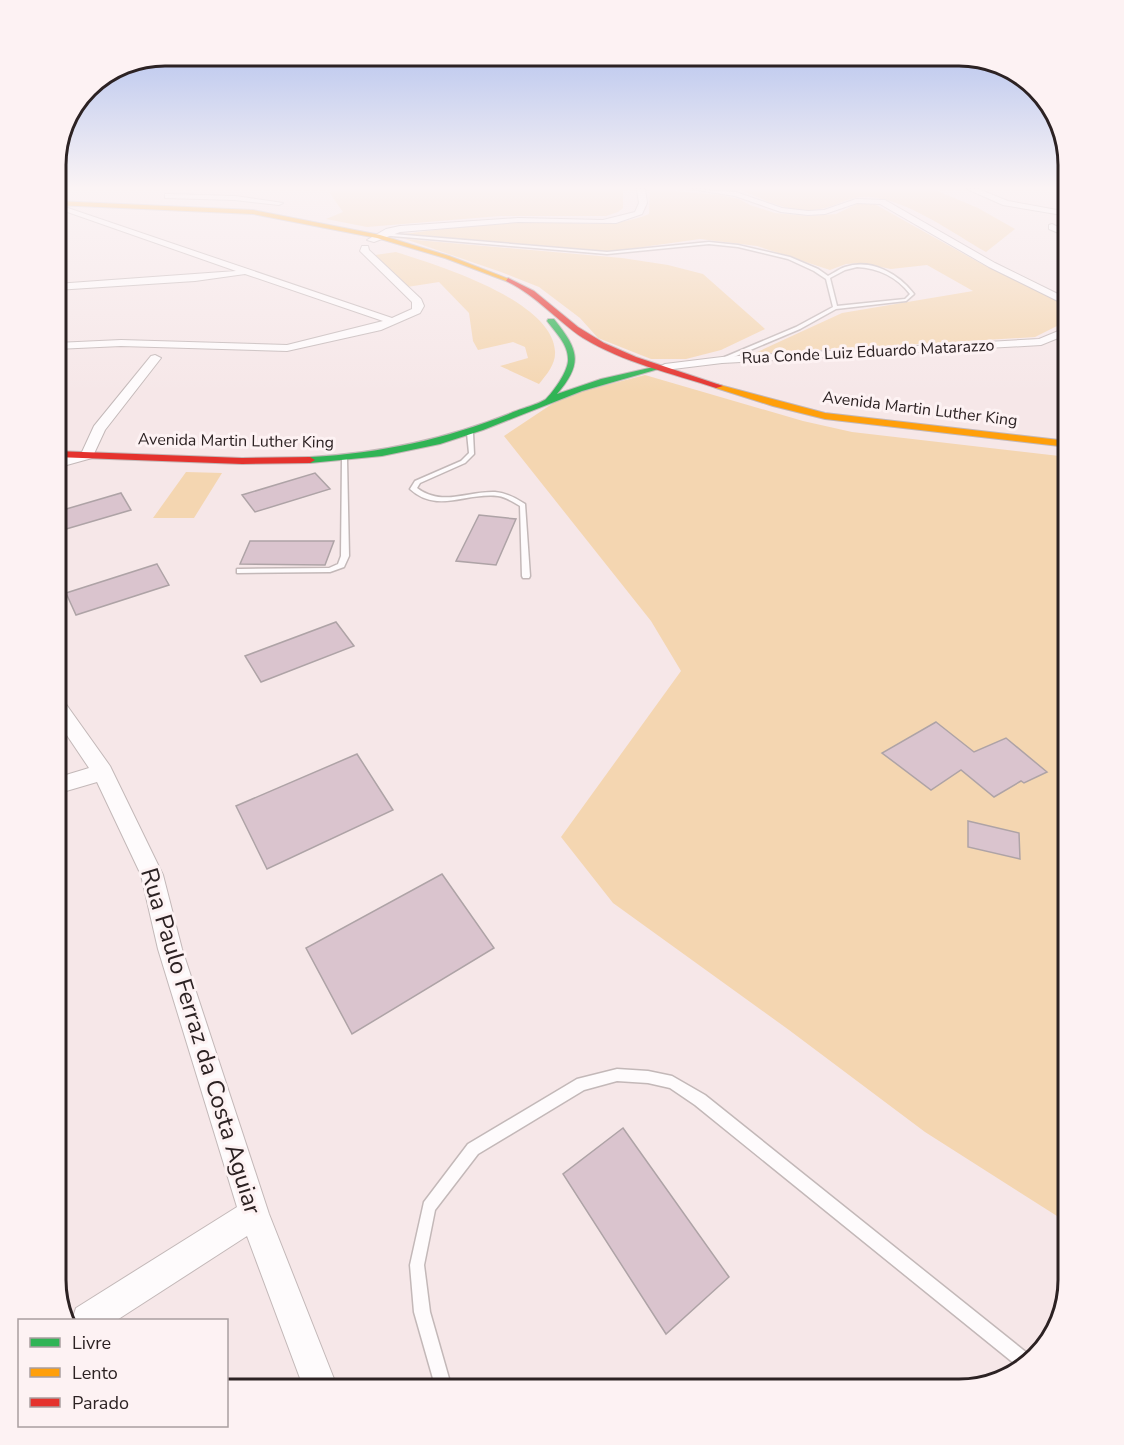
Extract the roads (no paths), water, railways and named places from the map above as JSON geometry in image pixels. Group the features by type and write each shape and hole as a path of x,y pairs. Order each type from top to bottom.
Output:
{"main road":[{"path":"426,256 451,265 517,295 543,312 563,335 573,354 574,360 570,375 579,381 593,383"},
{"path":"445,256 519,285 543,299 583,335 607,349"},
{"path":"573,354 584,348 607,349"},
{"name":"Avenida Martin Luther King","path":"607,349 634,365 665,367 776,404 825,416 1058,443"},
{"name":"Avenida Martin Luther King","path":"66,454 264,460 344,459 426,446 470,433 550,397 593,383 634,365"},
{"name":"Avenida Martin Luther King","path":"550,397 570,375"}],"street":[{"path":"202,256 395,322"},
{"path":"66,346 121,343 272,349 339,338 395,322 417,312 419,306 417,301 370,256"},
{"path":"977,256 1058,298"},
{"path":"66,286 204,278 245,272"},
{"name":"Rua Conde Luiz Eduardo Matarazzo","path":"665,367 722,360 1041,342 1058,334"},
{"path":"66,461 87,455 99,429 155,358"},
{"name":"Rua Paulo Ferraz da Costa Aguiar","path":"66,719 103,772 152,875 170,949 254,1214 317,1379"},
{"path":"66,783 103,772"},
{"path":"90,1319 254,1214"}],"lane":[{"path":"782,256 816,270 828,278 835,308"},
{"path":"722,360 798,328 835,308 906,300 912,294 908,288 884,271 865,266 850,266 828,278"},
{"path":"470,433 472,453 463,462 417,482 413,489 420,496 441,500 496,494 511,498 523,505 526,576"},
{"path":"240,571 330,570 340,565 345,556 344,459"},
{"path":"441,1379 422,1312 417,1265 429,1207 473,1149 582,1084 617,1075 648,1077 672,1082 700,1100 1020,1357"}]}
